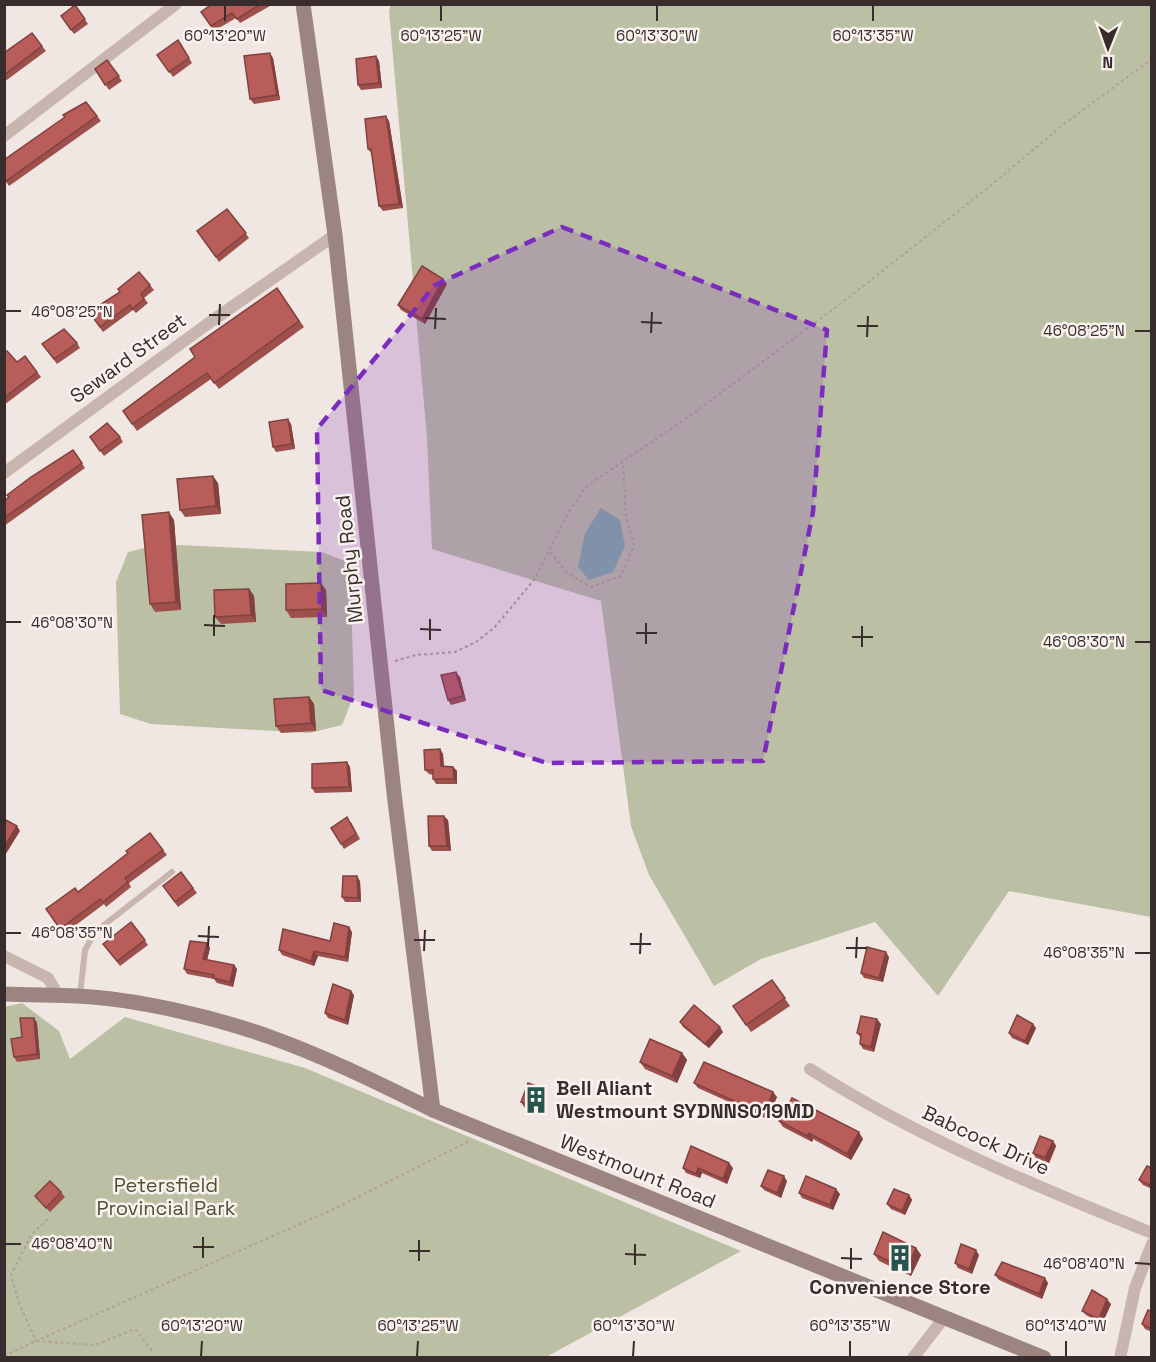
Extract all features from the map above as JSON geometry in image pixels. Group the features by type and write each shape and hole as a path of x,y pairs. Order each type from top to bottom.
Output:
{"main road":[{"name":"Murphy Road","path":"303,4 335,235 381,665 433,1110"},
{"name":"Westmount Road","path":"4,994 80,996 191,1014 269,1036 345,1067 433,1110 943,1319 1044,1358"}],"street":[{"path":"4,136 176,4"},
{"name":"Seward Street","path":"4,473 206,325 335,235"},
{"path":"4,956 48,978 58,995"},
{"name":"Babcock Drive","path":"810,1069 867,1106 1058,1195 1152,1233"},
{"path":"1120,1358 1135,1288 1152,1244"},
{"path":"913,1358 943,1319"}],"lane":[{"path":"80,996 85,950 95,932 172,872"}],"path":[{"path":"381,665 416,655 455,652 477,642 516,603 550,552 568,513 586,487 695,412 848,298 989,187 1064,124 1152,59"},
{"path":"550,552 567,573 591,587 621,576 634,545 626,518 623,460"},
{"path":"4,1356 336,1208 487,1132"},
{"path":"36,1341 20,1306 11,1275 32,1235 48,1219"},
{"path":"36,1341 95,1345 135,1329 152,1351"}],"highlighted area":[{"path":"562,227 827,330 813,512 763,761 547,763 321,690 317,429 435,285"}],"green space":[{"path":"391,4 1151,5 1151,917 1009,891 938,996 875,922 761,959 714,986 649,875 631,826 601,601 432,549 427,438 389,11"},
{"path":"160,544 322,552 350,563 354,695 342,725 310,733 151,724 120,714 116,582 128,552"},
{"name":"Petersfield Provincial Park","path":"22,1003 59,1031 70,1059 125,1017 305,1068 741,1251 546,1357 5,1357 4,1007"}],"water":[{"path":"601,508 620,520 625,546 613,572 589,580 578,567 585,533"}],"building":[{"path":"212,4 261,4 237,19 232,13 211,26 201,12"},
{"path":"75,5 85,19 71,30 61,16"},
{"path":"32,33 42,46 4,75 4,53"},
{"path":"178,40 189,58 169,72 157,55"},
{"path":"270,53 277,95 250,99 244,56"},
{"path":"376,56 379,83 358,85 356,59"},
{"path":"107,60 119,76 105,85 95,69"},
{"path":"86,102 97,116 6,181 4,179 4,160 65,117 63,115"},
{"path":"386,116 399,204 379,206 371,149 368,149 365,119"},
{"path":"227,209 246,233 216,257 197,231"},
{"path":"422,266 443,279 422,319 398,305"},
{"path":"139,272 150,285 141,294 144,299 132,309 130,305 100,327 89,312 120,292 118,289"},
{"path":"277,288 299,321 214,383 207,373 132,424 123,411 195,357 190,349"},
{"path":"64,329 77,343 54,359 42,344"},
{"path":"7,351 17,362 25,356 37,372 4,398 4,353"},
{"path":"288,419 292,444 273,447 269,422"},
{"path":"107,423 120,437 100,451 90,437"},
{"path":"73,450 82,463 4,518 4,501 9,497 7,495"},
{"path":"213,476 216,506 180,510 177,479"},
{"path":"169,512 176,602 150,604 142,515"},
{"path":"321,583 322,609 286,610 286,584"},
{"path":"249,589 251,615 215,617 214,590"},
{"path":"456,672 463,696 448,700 441,675"},
{"path":"309,697 311,723 276,726 274,699"},
{"path":"440,749 441,766 453,767 454,779 433,779 433,770 425,770 424,750"},
{"path":"347,762 349,787 312,788 312,764"},
{"path":"428,816 444,816 447,846 429,846"},
{"path":"347,817 356,834 341,844 331,828"},
{"path":"4,819 17,826 4,847"},
{"path":"150,833 163,850 125,878 128,882 103,902 100,899 60,929 46,909 75,888 78,892"},
{"path":"181,872 193,888 175,902 163,886"},
{"path":"343,876 357,876 358,898 342,897"},
{"path":"131,922 145,940 117,961 103,944"},
{"path":"334,923 349,927 345,957 314,951 311,961 279,950 283,929 330,941"},
{"path":"190,941 207,943 203,959 234,965 230,982 213,978 214,975 184,969"},
{"path":"867,947 886,952 879,978 861,973"},
{"path":"772,980 785,998 746,1025 733,1006"},
{"path":"333,984 351,991 345,1020 325,1013"},
{"path":"694,1005 720,1027 705,1044 680,1022"},
{"path":"1017,1015 1033,1024 1025,1041 1009,1033"},
{"path":"861,1016 877,1019 871,1047 860,1044 861,1034 857,1033"},
{"path":"20,1018 34,1018 37,1054 14,1057 11,1039 22,1037"},
{"path":"650,1039 682,1053 672,1076 640,1062"},
{"path":"704,1062 773,1092 764,1114 694,1083"},
{"path":"528,1083 544,1089 537,1108 521,1102"},
{"path":"792,1098 859,1132 847,1154 809,1133 807,1136 779,1121"},
{"path":"1040,1136 1053,1141 1045,1158 1033,1153"},
{"path":"691,1146 729,1163 723,1179 698,1168 696,1174 683,1168"},
{"path":"1147,1166 1152,1168 1152,1186 1139,1180"},
{"path":"768,1170 784,1176 777,1193 761,1186"},
{"path":"806,1176 836,1189 830,1205 799,1193"},
{"path":"50,1181 61,1192 46,1208 35,1196"},
{"path":"894,1189 909,1195 902,1211 887,1204"},
{"name":"Convenience Store","path":"883,1232 916,1248 906,1269 874,1254"},
{"path":"961,1244 976,1250 969,1269 955,1263"},
{"path":"1002,1262 1045,1278 1039,1294 995,1275"},
{"path":"1092,1290 1107,1299 1099,1319 1082,1311"},
{"path":"1148,1310 1152,1311 1152,1329 1142,1324"}],"place":[{"name":"Bell Aliant Westmount SYDNNS019MD","path":"536,1100"},
{"name":"Convenience Store","path":"900,1258"}]}
